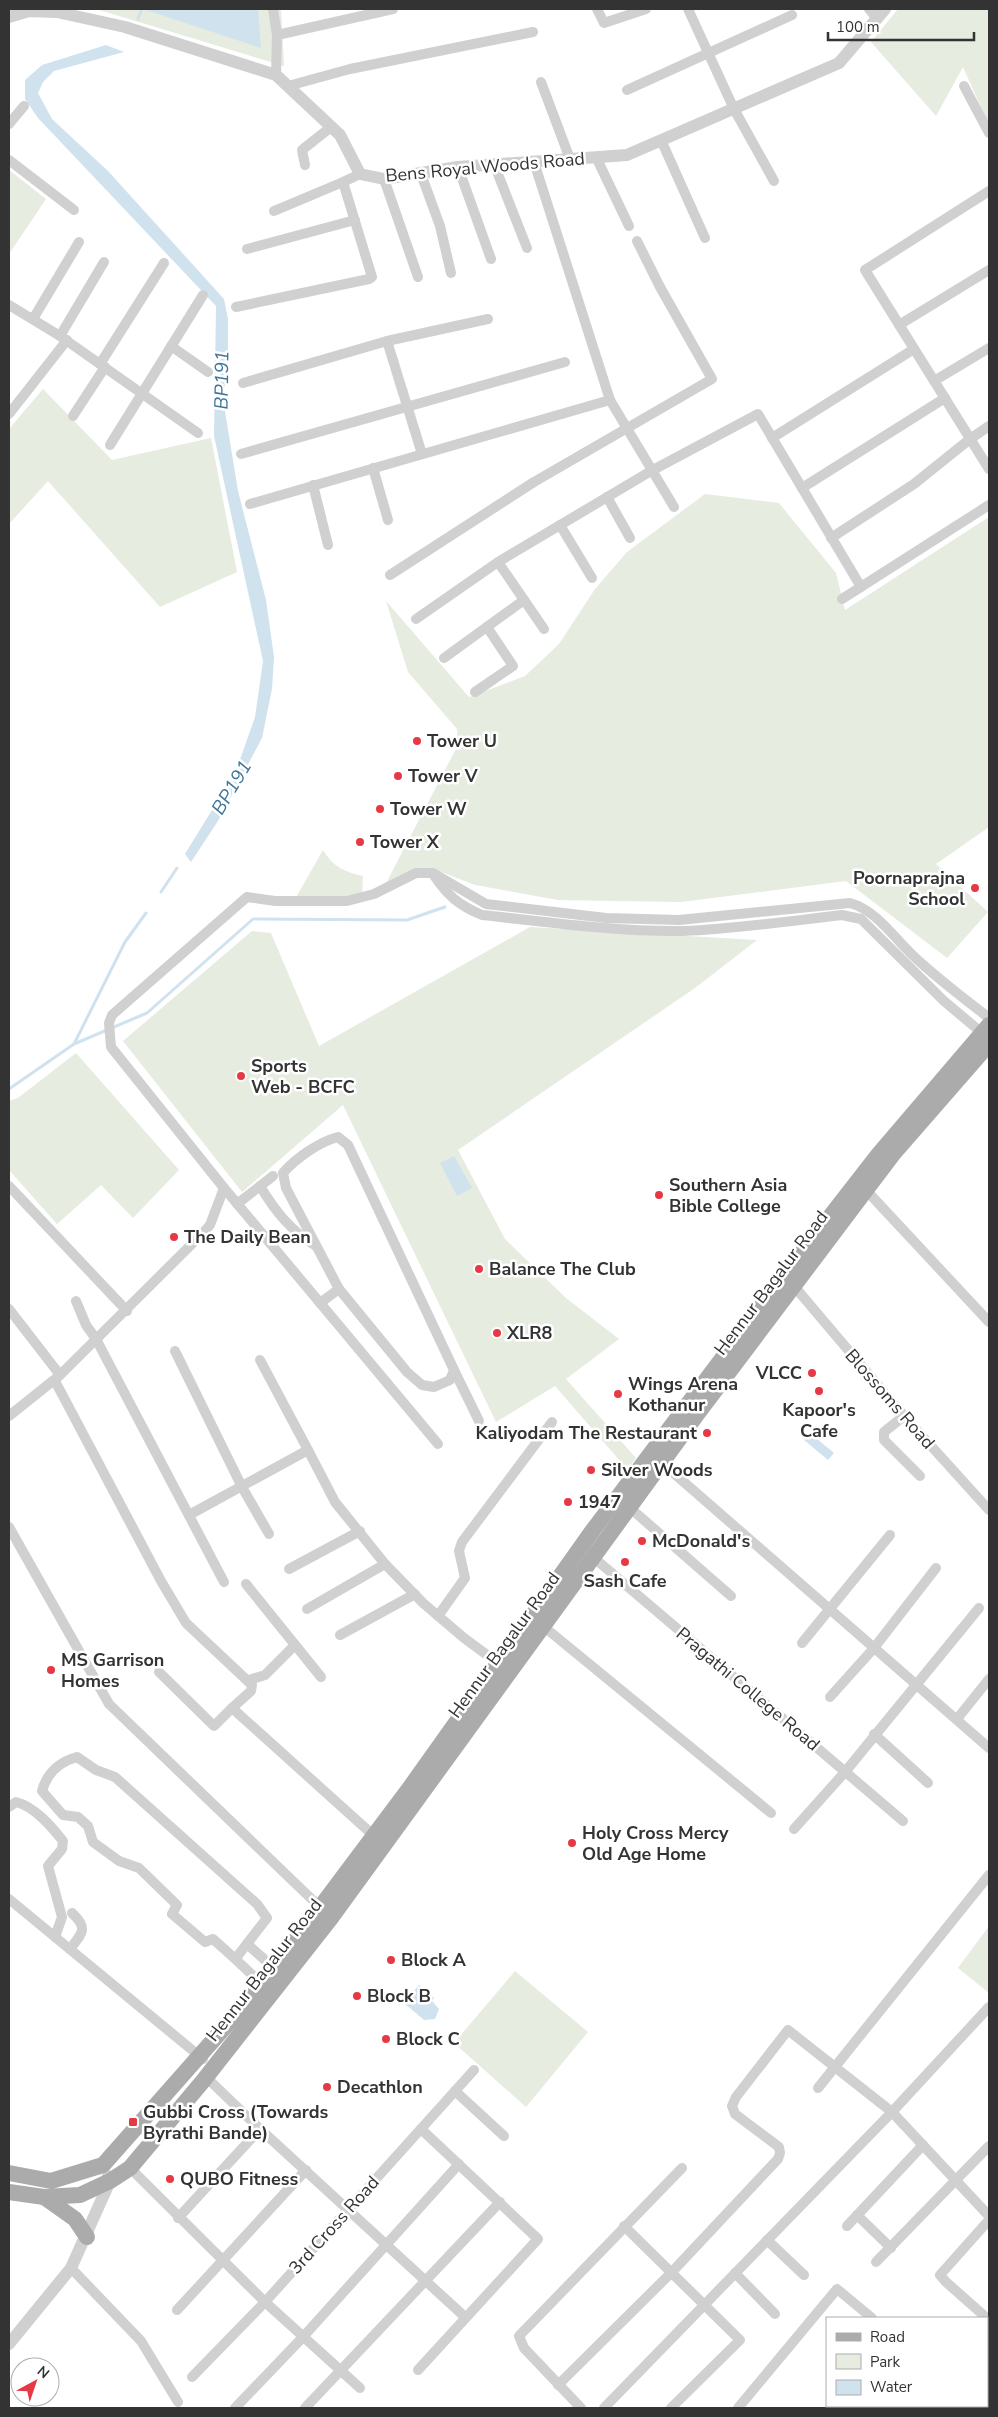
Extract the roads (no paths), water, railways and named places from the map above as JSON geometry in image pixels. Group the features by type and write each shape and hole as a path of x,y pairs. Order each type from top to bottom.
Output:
{"main road":[{"name":"Hennur Bagalur Road","path":"9,2192 44,2197 80,2195 110,2181 130,2168 210,2072 325,1913 543,1626 794,1286 809,1254 866,1190 987,1034"},
{"name":"Hennur Bagalur Road","path":"103,2165 262,1985 274,1968 325,1913 373,1835 593,1530 809,1254 878,1155 987,1034"},
{"path":"9,2173 51,2181 103,2165"},
{"path":"44,2197 75,2219 86,2237"}],"street":[{"path":"273,9 277,34 276,75"},
{"path":"277,34 393,9"},
{"path":"596,9 604,23 646,9"},
{"path":"688,9 734,108 774,181"},
{"name":"Bens Royal Woods Road","path":"9,17 29,11 57,12 124,27 276,75 340,135 360,174 384,179 458,167 627,155 839,63 877,12"},
{"path":"627,90 708,55 792,15"},
{"path":"288,86 350,69 534,32"},
{"path":"541,82 570,159"},
{"path":"964,86 989,133"},
{"path":"9,124 24,106"},
{"path":"305,165 302,150 331,127"},
{"path":"661,140 705,238"},
{"path":"596,157 629,226"},
{"path":"9,160 74,210"},
{"path":"534,162 610,400 674,507"},
{"path":"494,164 527,248"},
{"path":"458,167 491,259"},
{"path":"274,211 360,174"},
{"path":"421,174 440,226 451,273"},
{"path":"384,179 418,277"},
{"path":"236,307 369,280 373,273 343,182"},
{"path":"989,191 865,270 989,469"},
{"path":"247,249 356,220"},
{"path":"390,575 534,482 712,378 660,288 636,241"},
{"path":"32,319 79,242"},
{"path":"9,414 63,338 104,262"},
{"path":"73,416 164,263"},
{"path":"899,325 989,270"},
{"path":"110,445 203,295"},
{"path":"9,305 63,338 198,433"},
{"path":"243,383 387,341 488,319"},
{"path":"387,341 422,454"},
{"path":"171,346 208,372"},
{"path":"934,381 989,348"},
{"path":"772,438 914,349"},
{"path":"241,454 565,362"},
{"path":"802,488 945,398"},
{"path":"250,504 610,400"},
{"path":"416,619 498,562 651,471 758,414 861,587"},
{"path":"831,538 914,484 989,426"},
{"path":"373,468 388,520"},
{"path":"313,485 328,545"},
{"path":"607,497 630,538"},
{"path":"842,599 989,505"},
{"path":"560,525 592,578"},
{"path":"498,562 544,629"},
{"path":"444,658 524,600"},
{"path":"475,692 513,666 487,627"},
{"path":"438,1444 237,1204 111,1046 109,1023 112,1015 247,897 274,901 347,901 374,894 416,873 433,873 486,904 606,918 679,920 833,903 860,906 871,913 918,961 989,1018"},
{"path":"433,873 446,894 482,916 624,930 683,931 842,915 860,919 944,1001 987,1034"},
{"path":"807,906 808,919"},
{"path":"454,1370 450,1380 434,1387 422,1385 408,1372 339,1288 286,1188 284,1173 290,1166 326,1140 338,1137 348,1145 479,1421"},
{"path":"237,1204 273,1176"},
{"path":"9,1186 127,1311"},
{"path":"260,1186 275,1210 298,1236 317,1246"},
{"path":"11,1411 57,1378 127,1311 201,1235 210,1224 224,1188"},
{"path":"866,1190 989,1322"},
{"name":"Blossoms Road","path":"794,1286 904,1416 989,1510"},
{"path":"320,1303 339,1288"},
{"path":"76,1302 86,1325 96,1339 224,1582"},
{"path":"9,1310 57,1378 161,1581 186,1622 249,1680 252,1685 251,1691 214,1726 159,1672"},
{"path":"175,1351 242,1487 269,1534"},
{"path":"260,1360 335,1502 355,1528 360,1531 384,1564 438,1616 498,1663"},
{"path":"904,1416 884,1432 884,1440 920,1476"},
{"path":"438,1616 465,1578 459,1551 462,1542 552,1422"},
{"path":"189,1515 308,1450"},
{"path":"662,1463 989,1748"},
{"path":"629,1507 731,1596"},
{"path":"9,1527 109,1704 325,1913"},
{"path":"289,1569 360,1531"},
{"path":"802,1643 890,1535"},
{"name":"Pragathi College Road","path":"593,1557 903,1821"},
{"path":"308,1609 384,1564"},
{"path":"830,1697 874,1648 936,1568"},
{"path":"246,1584 294,1646 321,1677"},
{"path":"340,1635 415,1594"},
{"path":"794,1829 845,1772 978,1608"},
{"path":"543,1626 771,1813"},
{"path":"249,1680 265,1675 294,1646"},
{"path":"957,1719 989,1678"},
{"path":"232,1708 373,1835"},
{"path":"874,1734 928,1782"},
{"path":"236,1958 267,1918 257,1904 115,1777 96,1770 76,1757 63,1760 45,1779 42,1790 63,1815 78,1816 88,1826 93,1842 119,1861 139,1868 177,1905 172,1914 205,1942 213,1939 236,1958 262,1985"},
{"path":"9,1806 16,1802 23,1804 48,1822 63,1841 62,1849 48,1866 62,1918 55,1937"},
{"path":"818,2088 989,1875"},
{"path":"9,1899 200,2056 210,2072 260,2129 465,2317"},
{"path":"70,1949 83,1930 83,1925 72,1913"},
{"path":"247,1944 274,1968"},
{"path":"604,2408 892,2112 989,2007"},
{"path":"558,2385 671,2273 778,2159 779,2147 736,2114 732,2106 736,2096 788,2030 892,2112 989,2216"},
{"name":"3rd Cross Road","path":"192,2377 265,2302 474,2070"},
{"path":"455,2092 504,2136"},
{"path":"178,2218 260,2129"},
{"path":"418,2370 538,2239 421,2129"},
{"path":"847,2226 923,2145"},
{"path":"876,2262 957,2181 989,2146"},
{"path":"235,2408 304,2337 458,2164"},
{"path":"9,2344 60,2284 71,2268 110,2181 103,2165"},
{"path":"130,2168 222,2261 360,2388"},
{"path":"581,2408 524,2348 519,2336 682,2168"},
{"path":"178,2310 306,2170"},
{"path":"305,2408 500,2202"},
{"path":"857,2215 891,2248"},
{"path":"986,2317 940,2275 989,2220"},
{"path":"624,2226 740,2340 671,2408"},
{"path":"767,2240 804,2275"},
{"path":"71,2268 141,2341 178,2402"},
{"path":"735,2273 774,2314"},
{"path":"738,2408 837,2289 871,2317"}],"water":[{"path":"143,9 258,9 261,48"},
{"path":"106,45 124,52 54,71 43,82 38,93 52,119 108,171 224,299 228,319 228,366 223,399 238,491 266,600 274,657 272,689 262,738 218,821 191,862 185,854 236,771 255,717 263,661 214,436 216,306 38,118 25,99 25,80 42,65"},
{"path":"454,1156 472,1188 457,1196 440,1163"},
{"path":"810,1433 834,1453 828,1460 804,1440"},
{"path":"419,1985 434,1998 432,2001 439,2009 435,2019 424,2020 404,2003"}],"waterway":[{"name":"BP191","path":"138,19 142,9"},
{"path":"161,892 177,868"},
{"path":"74,1044 147,1013 253,919 407,920 445,907"},
{"name":"BP191","path":"9,1089 74,1044 125,942 146,913"}],"place":[{"name":"Tower U","path":"417,741"},
{"name":"Tower V","path":"398,776"},
{"name":"Tower W","path":"380,809"},
{"name":"Tower X","path":"360,842"},
{"name":"Poornaprajna School","path":"975,888"},
{"name":"Sports Web - BCFC","path":"241,1076"},
{"name":"Southern Asia Bible College","path":"659,1195"},
{"name":"The Daily Bean","path":"174,1237"},
{"name":"Balance The Club","path":"479,1269"},
{"name":"XLR8","path":"497,1333"},
{"name":"VLCC","path":"812,1373"},
{"name":"Kapoor's Cafe","path":"819,1391"},
{"name":"Wings Arena Kothanur","path":"618,1394"},
{"name":"Kaliyodam The Restaurant","path":"707,1433"},
{"name":"Silver Woods","path":"591,1470"},
{"name":"1947","path":"568,1502"},
{"name":"McDonald's","path":"642,1541"},
{"name":"Sash Cafe","path":"625,1562"},
{"name":"MS Garrison Homes","path":"51,1670"},
{"name":"Holy Cross Mercy Old Age Home","path":"572,1843"},
{"name":"Block A","path":"391,1960"},
{"name":"Block B","path":"357,1996"},
{"name":"Block C","path":"386,2039"},
{"name":"Decathlon","path":"327,2087"},
{"name":"Gubbi Cross (Towards Byrathi Bande)","path":"133,2122"},
{"name":"QUBO Fitness","path":"170,2179"}]}
